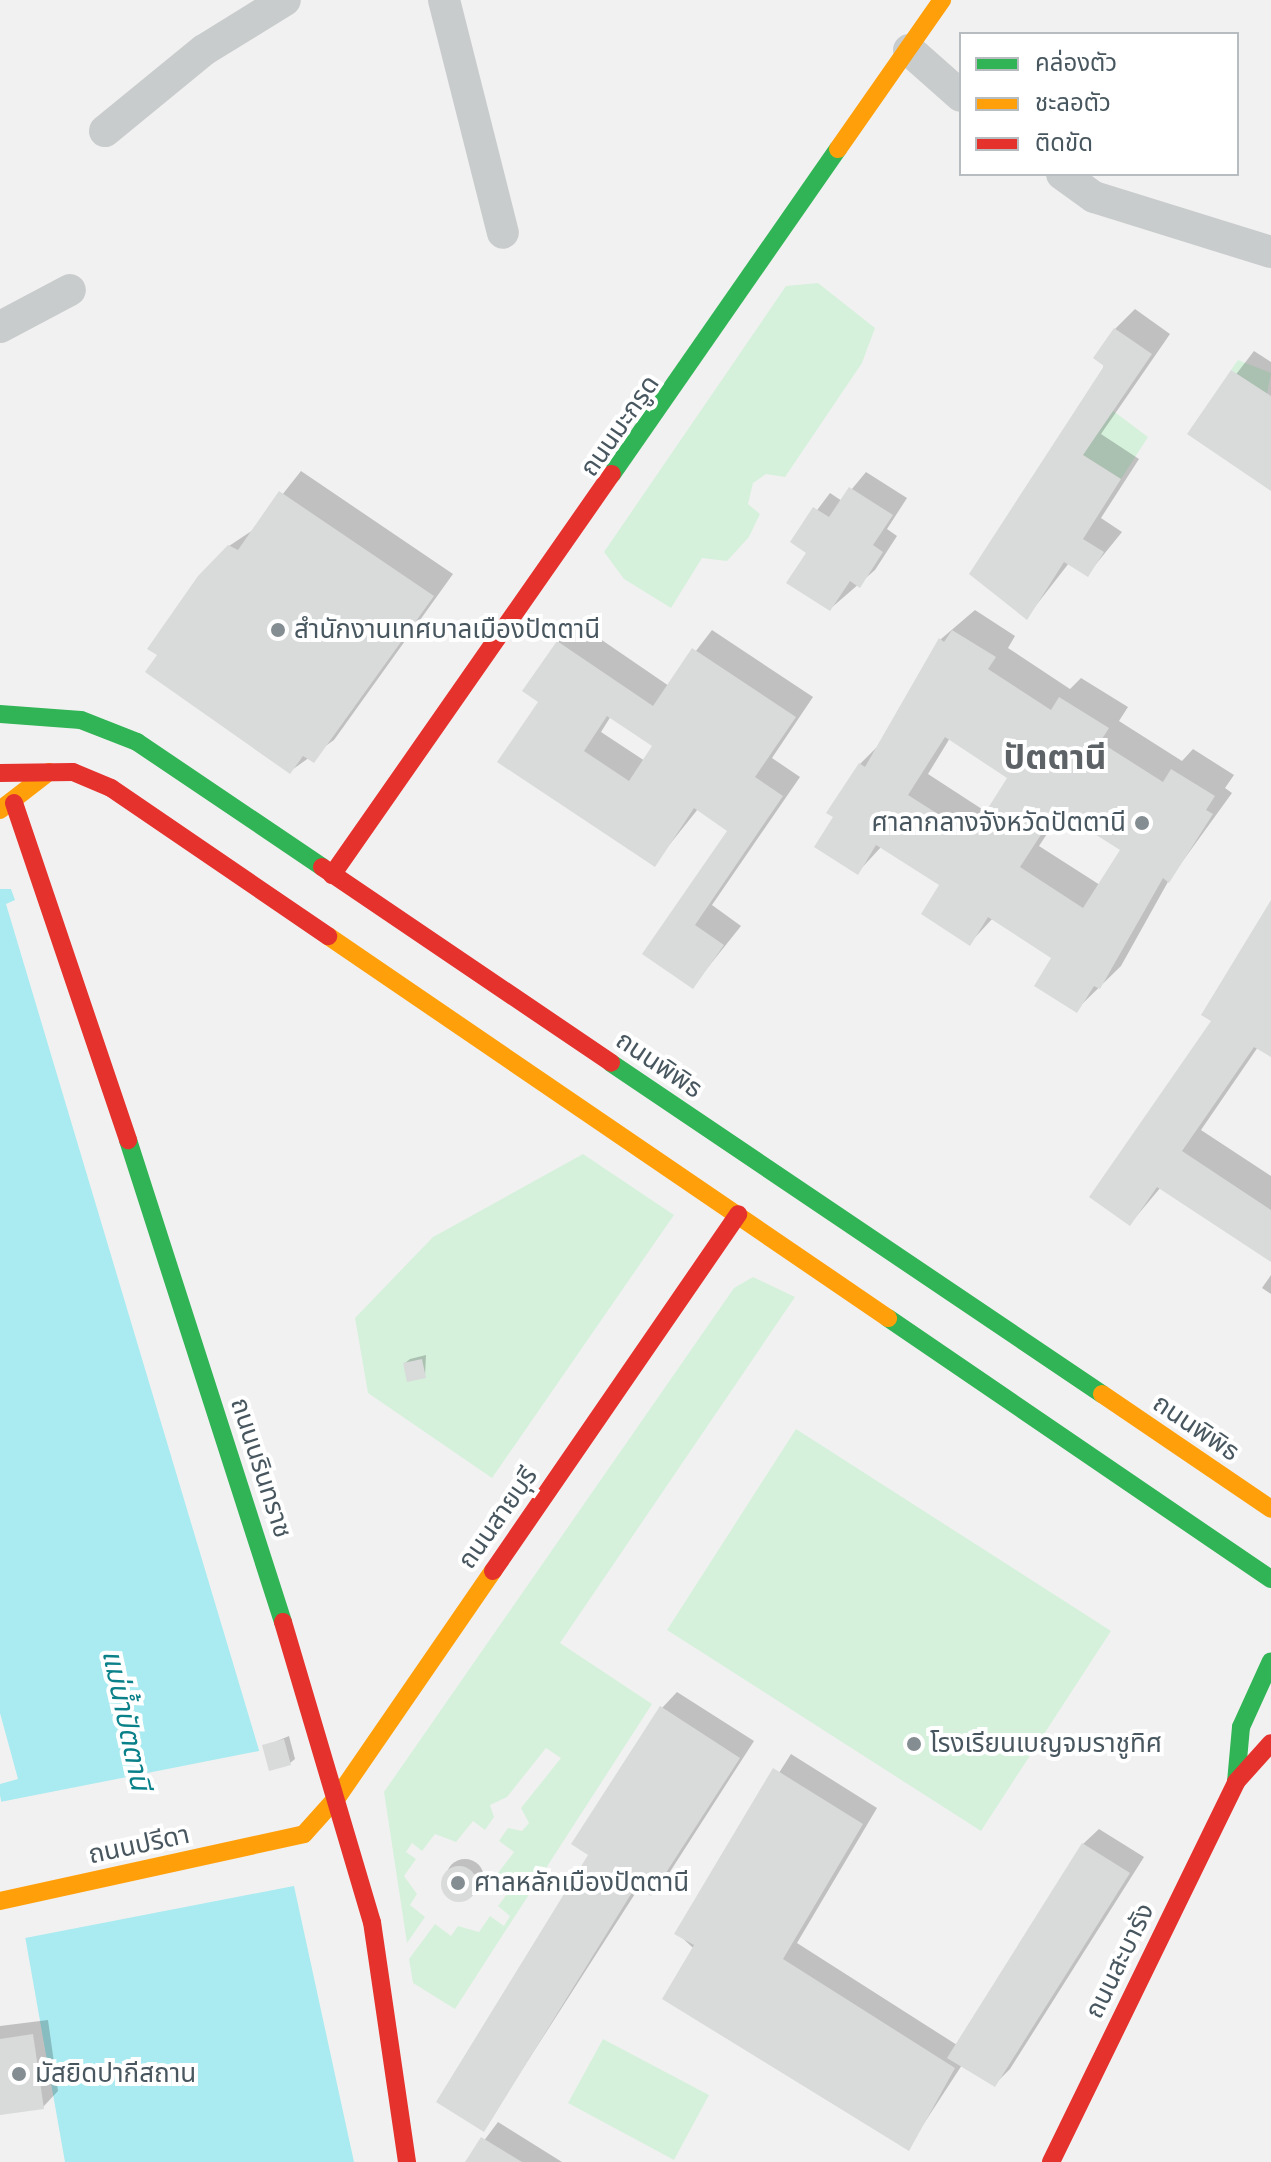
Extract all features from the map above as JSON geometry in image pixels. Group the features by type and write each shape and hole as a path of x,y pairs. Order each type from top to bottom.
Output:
{"street":[{"path":"105,131 204,50 285,0"},
{"path":"444,0 503,233"},
{"name":"ถนนมะกรูด","path":"301,920 942,0"},
{"path":"909,50 959,94"},
{"path":"1065,176 1094,197 1271,252"},
{"path":"0,327 70,290"},
{"name":"ถนนพิพิธ","path":"0,714 35,711 81,720 137,742 332,875 466,984 622,1072 792,1186 949,1311 1271,1509"},
{"path":"7,807 49,772"},
{"path":"0,773 49,772 111,788 1271,1579"},
{"name":"ถนนนรินทราช","path":"7,807 31,837 339,1795 372,1922 407,2162"},
{"path":"444,1017 466,984"},
{"path":"592,1117 622,1072"},
{"path":"762,1230 792,1186"},
{"name":"ถนนสายบุรี","path":"290,1841 339,1795 738,1214"},
{"path":"927,1345 949,1311"},
{"path":"1236,1782 1241,1727 1271,1661"},
{"path":"1236,1782 1271,1743"},
{"name":"ถนนสะบารัง","path":"1051,2162 1236,1782"},
{"name":"ถนนปรีดา","path":"0,1901 290,1841"}],"green space":[{"path":"818,283 875,328 862,363 785,477 766,474 753,483 748,504 760,514 749,537 727,561 702,558 671,608 624,579 604,552 786,286"},
{"path":"1238,360 1271,373 1267,394 1231,370"},
{"path":"1112,410 1148,437 1121,479 1083,455"},
{"path":"583,1154 674,1215 492,1478 368,1393 355,1318 433,1237"},
{"path":"753,1277 795,1297 560,1643 652,1704 455,2009 413,1983 409,1959 435,1924 451,1936 458,1926 479,1932 490,1916 504,1926 510,1916 498,1906 510,1890 498,1873 514,1852 499,1841 508,1828 522,1831 529,1823 521,1808 561,1758 546,1748 507,1797 490,1805 494,1817 485,1830 473,1821 456,1842 435,1834 422,1851 412,1843 406,1852 416,1859 404,1876 417,1894 410,1905 425,1917 407,1943 384,1792 734,1288"},
{"path":"796,1429 1111,1631 981,1831 667,1630"},
{"path":"603,2039 709,2095 674,2160 568,2103"}],"water":[{"name":"แม่น้ำปัตตานี","path":"0,889 11,889 15,900 6,904 279,1817 354,2162 65,2162 0,1795 0,1784 18,1779 0,1713"}],"pier":[{"path":"264,1750 299,1885 20,1939 0,1802"}],"building":[{"path":"1114,328 1152,354 1083,455 1121,479 1083,539 1104,552 1088,577 1064,562 1027,620 969,574 1104,366 1093,358"},
{"path":"1231,370 1271,396 1271,491 1187,434"},
{"path":"849,487 893,515 873,545 883,552 860,588 850,581 830,611 786,583 806,553 790,542 813,507 829,517"},
{"name":"สำนักงานเทศบาลเมืองปัตตานี","path":"279,491 434,596 314,763 303,756 290,774 145,672 157,655 147,649 198,576 228,545 238,550"},
{"name":"ศาลากลางจังหวัดปัตตานี","path":"952,630 996,657 988,669 1051,710 1059,697 1109,728 1100,742 1163,782 1171,769 1215,796 1206,810 1213,814 1169,883 1163,878 1100,989 1094,986 1077,1013 1034,986 1051,958 988,917 970,946 921,914 939,885 876,845 858,875 814,847 833,817 826,813 859,763 865,767 939,638 944,642","holes":["945,737 1007,778 971,835 908,795","1057,810 1120,850 1083,908 1020,867"]},
{"path":"557,641 653,706 692,648 796,717 755,777 783,796 695,925 724,945 693,989 642,954 727,831 694,808 655,867 497,762 538,702 522,691","holes":["607,716 652,746 629,781 584,751"]},
{"path":"1271,900 1271,1057 1254,1047 1182,1151 1271,1210 1271,1262 1157,1187 1130,1226 1089,1197 1211,1021 1201,1015"},
{"path":"422,1359 426,1378 407,1382 403,1363"},
{"path":"660,1706 740,1758 651,1896 636,1886 484,2132 436,2102 588,1855 571,1844"},
{"path":"284,1739 291,1765 269,1771 262,1745"},
{"path":"773,1768 863,1824 783,1959 955,2068 909,2151 662,1999 694,1945 674,1934"},
{"path":"1082,1843 1130,1873 995,2087 947,2058"},
{"name":"ศาลหลักเมืองปัตตานี","path":"459,1866 472,1871 477,1884 472,1897 459,1902 446,1897 441,1884 446,1871"},
{"name":"มัสยิดปากีสถาน","path":"33,2034 44,2109 0,2115 0,2039"},
{"path":"481,2137 522,2162 465,2162"}],"traffic: fast":[{"path":"612,474 838,149"},
{"path":"0,714 81,720 137,742 322,867"},
{"path":"611,1063 1102,1394"},
{"path":"128,1140 283,1622"},
{"path":"888,1318 1271,1579"},
{"path":"1236,1782 1241,1727 1271,1661"}],"traffic: slow":[{"path":"838,149 942,0"},
{"path":"0,810 49,772"},
{"path":"328,936 888,1318"},
{"path":"1102,1394 1271,1509"},
{"path":"0,1901 304,1834 339,1795 493,1571"}],"traffic: jam":[{"path":"332,875 612,474"},
{"path":"0,773 73,772 111,788 328,936"},
{"path":"14,803 128,1140"},
{"path":"322,867 611,1063"},
{"path":"493,1571 738,1214"},
{"path":"283,1622 372,1922 407,2162"},
{"path":"1051,2162 1236,1782 1271,1743"}],"place":[{"name":"สำนักงานเทศบาลเมืองปัตตานี","path":"278,630"},
{"name":"ศาลากลางจังหวัดปัตตานี","path":"1142,823"},
{"name":"โรงเรียนเบญจมราชูทิศ","path":"914,1744"},
{"name":"ศาลหลักเมืองปัตตานี","path":"458,1883"},
{"name":"มัสยิดปากีสถาน","path":"19,2074"}],"district":[{"name":"ปัตตานี","path":"1055,759"}]}
